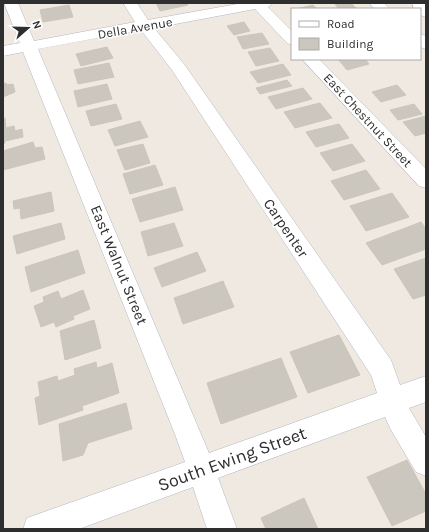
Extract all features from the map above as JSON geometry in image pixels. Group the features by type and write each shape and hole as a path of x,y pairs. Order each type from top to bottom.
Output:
{"street":[{"name":"East Walnut Street","path":"11,3 190,437 222,529"},
{"name":"Carpenter","path":"130,3 145,26 178,67 382,369 400,421 426,462"},
{"name":"Della Avenue","path":"3,51 145,26 260,3"},
{"path":"260,3 291,39"},
{"path":"411,6 420,7 426,13"},
{"name":"East Chestnut Street","path":"311,60 426,181"},
{"name":"South Ewing Street","path":"38,529 426,389"}],"building":[{"path":"156,3 186,3 188,5 160,11"},
{"path":"334,3 351,3 356,8 338,8"},
{"path":"69,5 73,17 43,22 40,10"},
{"path":"313,5 316,8 300,8"},
{"path":"244,22 250,31 234,35 227,26"},
{"path":"262,33 269,44 243,49 237,37"},
{"path":"107,47 113,58 81,66 76,54"},
{"path":"270,48 279,61 256,66 248,52"},
{"path":"339,60 366,60 369,64 347,70"},
{"path":"109,63 114,77 78,84 74,70"},
{"path":"283,64 291,75 258,83 250,72"},
{"path":"287,80 292,86 260,94 256,88"},
{"path":"6,83 7,85 13,84 15,92 3,97 3,84"},
{"path":"107,84 112,99 78,107 74,91"},
{"path":"397,85 406,95 381,102 372,92"},
{"path":"303,88 312,99 276,109 268,97"},
{"path":"320,103 332,118 295,128 284,112"},
{"path":"116,104 122,119 91,126 86,111"},
{"path":"414,104 422,114 398,120 390,110"},
{"path":"426,116 426,133 415,136 403,122"},
{"path":"5,118 6,128 14,126 15,131 22,129 23,137 5,141 3,144 3,119"},
{"path":"140,121 148,137 115,146 108,130"},
{"path":"339,124 349,138 316,147 306,132"},
{"path":"33,142 35,148 42,147 45,159 3,170 3,151"},
{"path":"143,144 150,163 125,170 117,150"},
{"path":"352,144 365,161 333,171 320,153"},
{"path":"155,165 163,185 130,194 123,174"},
{"path":"366,170 380,189 344,200 331,181"},
{"path":"175,187 183,210 140,222 132,199"},
{"path":"51,192 54,211 21,219 20,208 14,209 13,201"},
{"path":"392,193 409,217 366,231 350,206"},
{"path":"421,222 426,229 426,249 382,265 366,243"},
{"path":"61,223 65,239 17,254 13,236"},
{"path":"174,223 183,246 148,256 141,232"},
{"path":"78,250 85,273 31,292 25,267"},
{"path":"197,252 206,271 162,287 154,268"},
{"path":"426,258 426,295 413,299 394,269"},
{"path":"223,281 234,307 183,324 174,298"},
{"path":"83,290 90,309 73,316 74,319 56,327 54,322 41,327 34,306 44,302 43,297 58,291 61,299"},
{"path":"94,320 101,348 65,360 60,331"},
{"path":"339,335 360,375 308,393 290,352"},
{"path":"281,358 297,397 221,424 207,383"},
{"path":"96,362 97,368 112,363 119,393 82,406 83,410 39,425 35,398 40,396 38,382 57,376 58,381 75,375 74,369"},
{"path":"126,403 132,429 88,443 83,455 63,461 59,424"},
{"path":"407,460 426,494 426,511 392,526 367,477"},
{"path":"304,498 318,529 266,529 261,518"}]}
